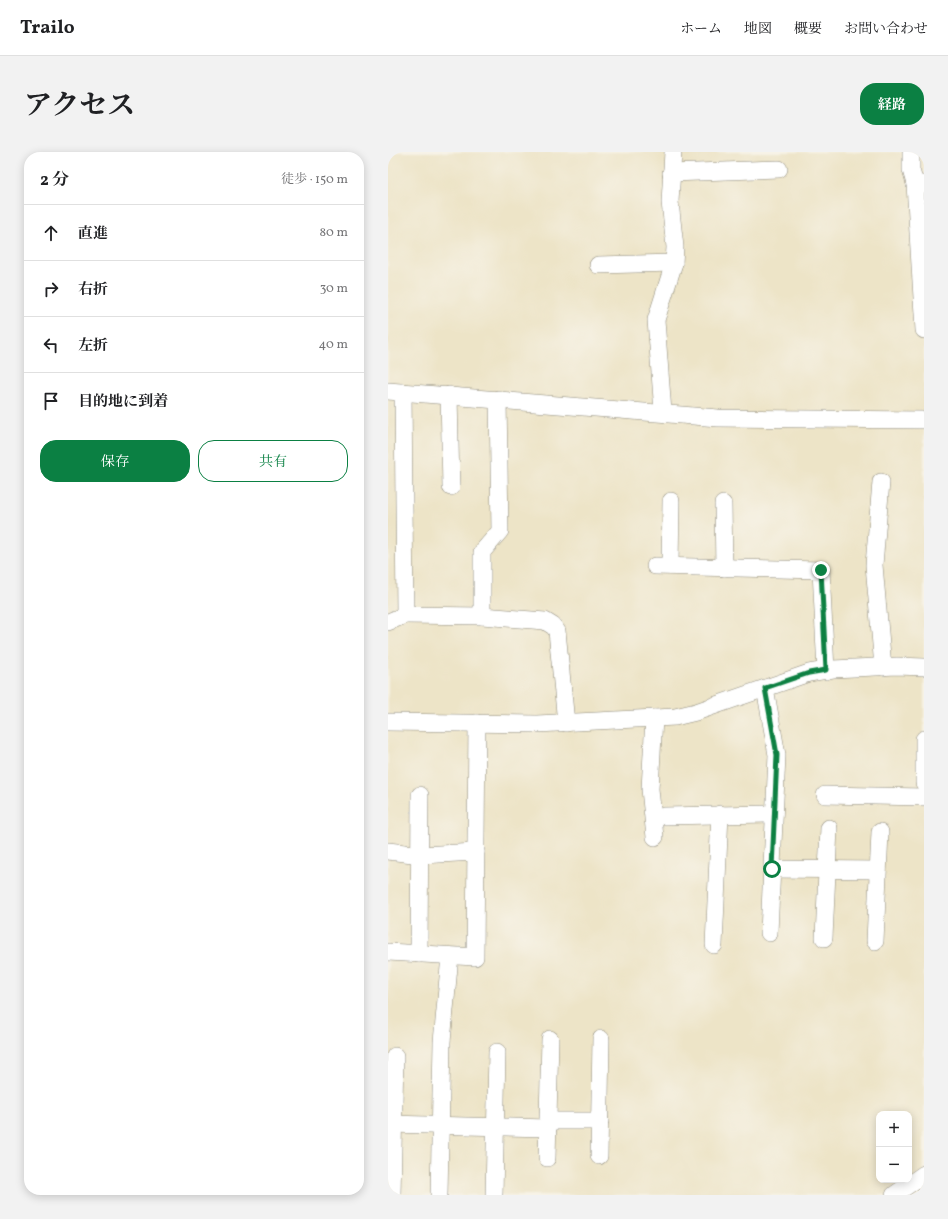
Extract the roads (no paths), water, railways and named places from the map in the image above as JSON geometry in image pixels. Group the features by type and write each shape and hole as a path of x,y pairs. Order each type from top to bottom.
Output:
{"street":[{"path":"663,412 656,320 674,264 675,247 670,202 673,152"},
{"path":"911,152 911,170 919,184 924,330"},
{"path":"672,173 779,169"},
{"path":"598,265 674,264"},
{"path":"405,615 395,391 663,412 718,418 924,420"},
{"path":"449,395 451,487"},
{"path":"482,616 482,552 500,531 498,399"},
{"path":"881,482 874,565 882,667"},
{"path":"671,501 663,566 821,570 826,670"},
{"path":"723,504 724,568"},
{"path":"388,622 405,615 482,616 545,621 554,626 557,631 566,723"},
{"path":"388,722 537,724 675,717 696,712 809,673 826,670 924,666"},
{"path":"765,688 777,755 769,933"},
{"path":"654,718 650,789 655,837"},
{"path":"388,952 475,957 477,723"},
{"path":"924,739 924,784"},
{"path":"419,954 421,855 420,795"},
{"path":"825,795 924,797"},
{"path":"714,945 720,814"},
{"path":"664,816 774,814"},
{"path":"824,938 829,828"},
{"path":"875,941 880,832"},
{"path":"388,851 421,855 476,852"},
{"path":"772,869 878,870"},
{"path":"439,1195 442,1042 450,956"},
{"path":"547,1158 550,1039"},
{"path":"599,1156 601,1039"},
{"path":"494,1195 497,1052"},
{"path":"392,1195 390,1124 394,1056"},
{"path":"390,1124 496,1127 600,1121"},
{"path":"894,1195 924,1174"}]}
